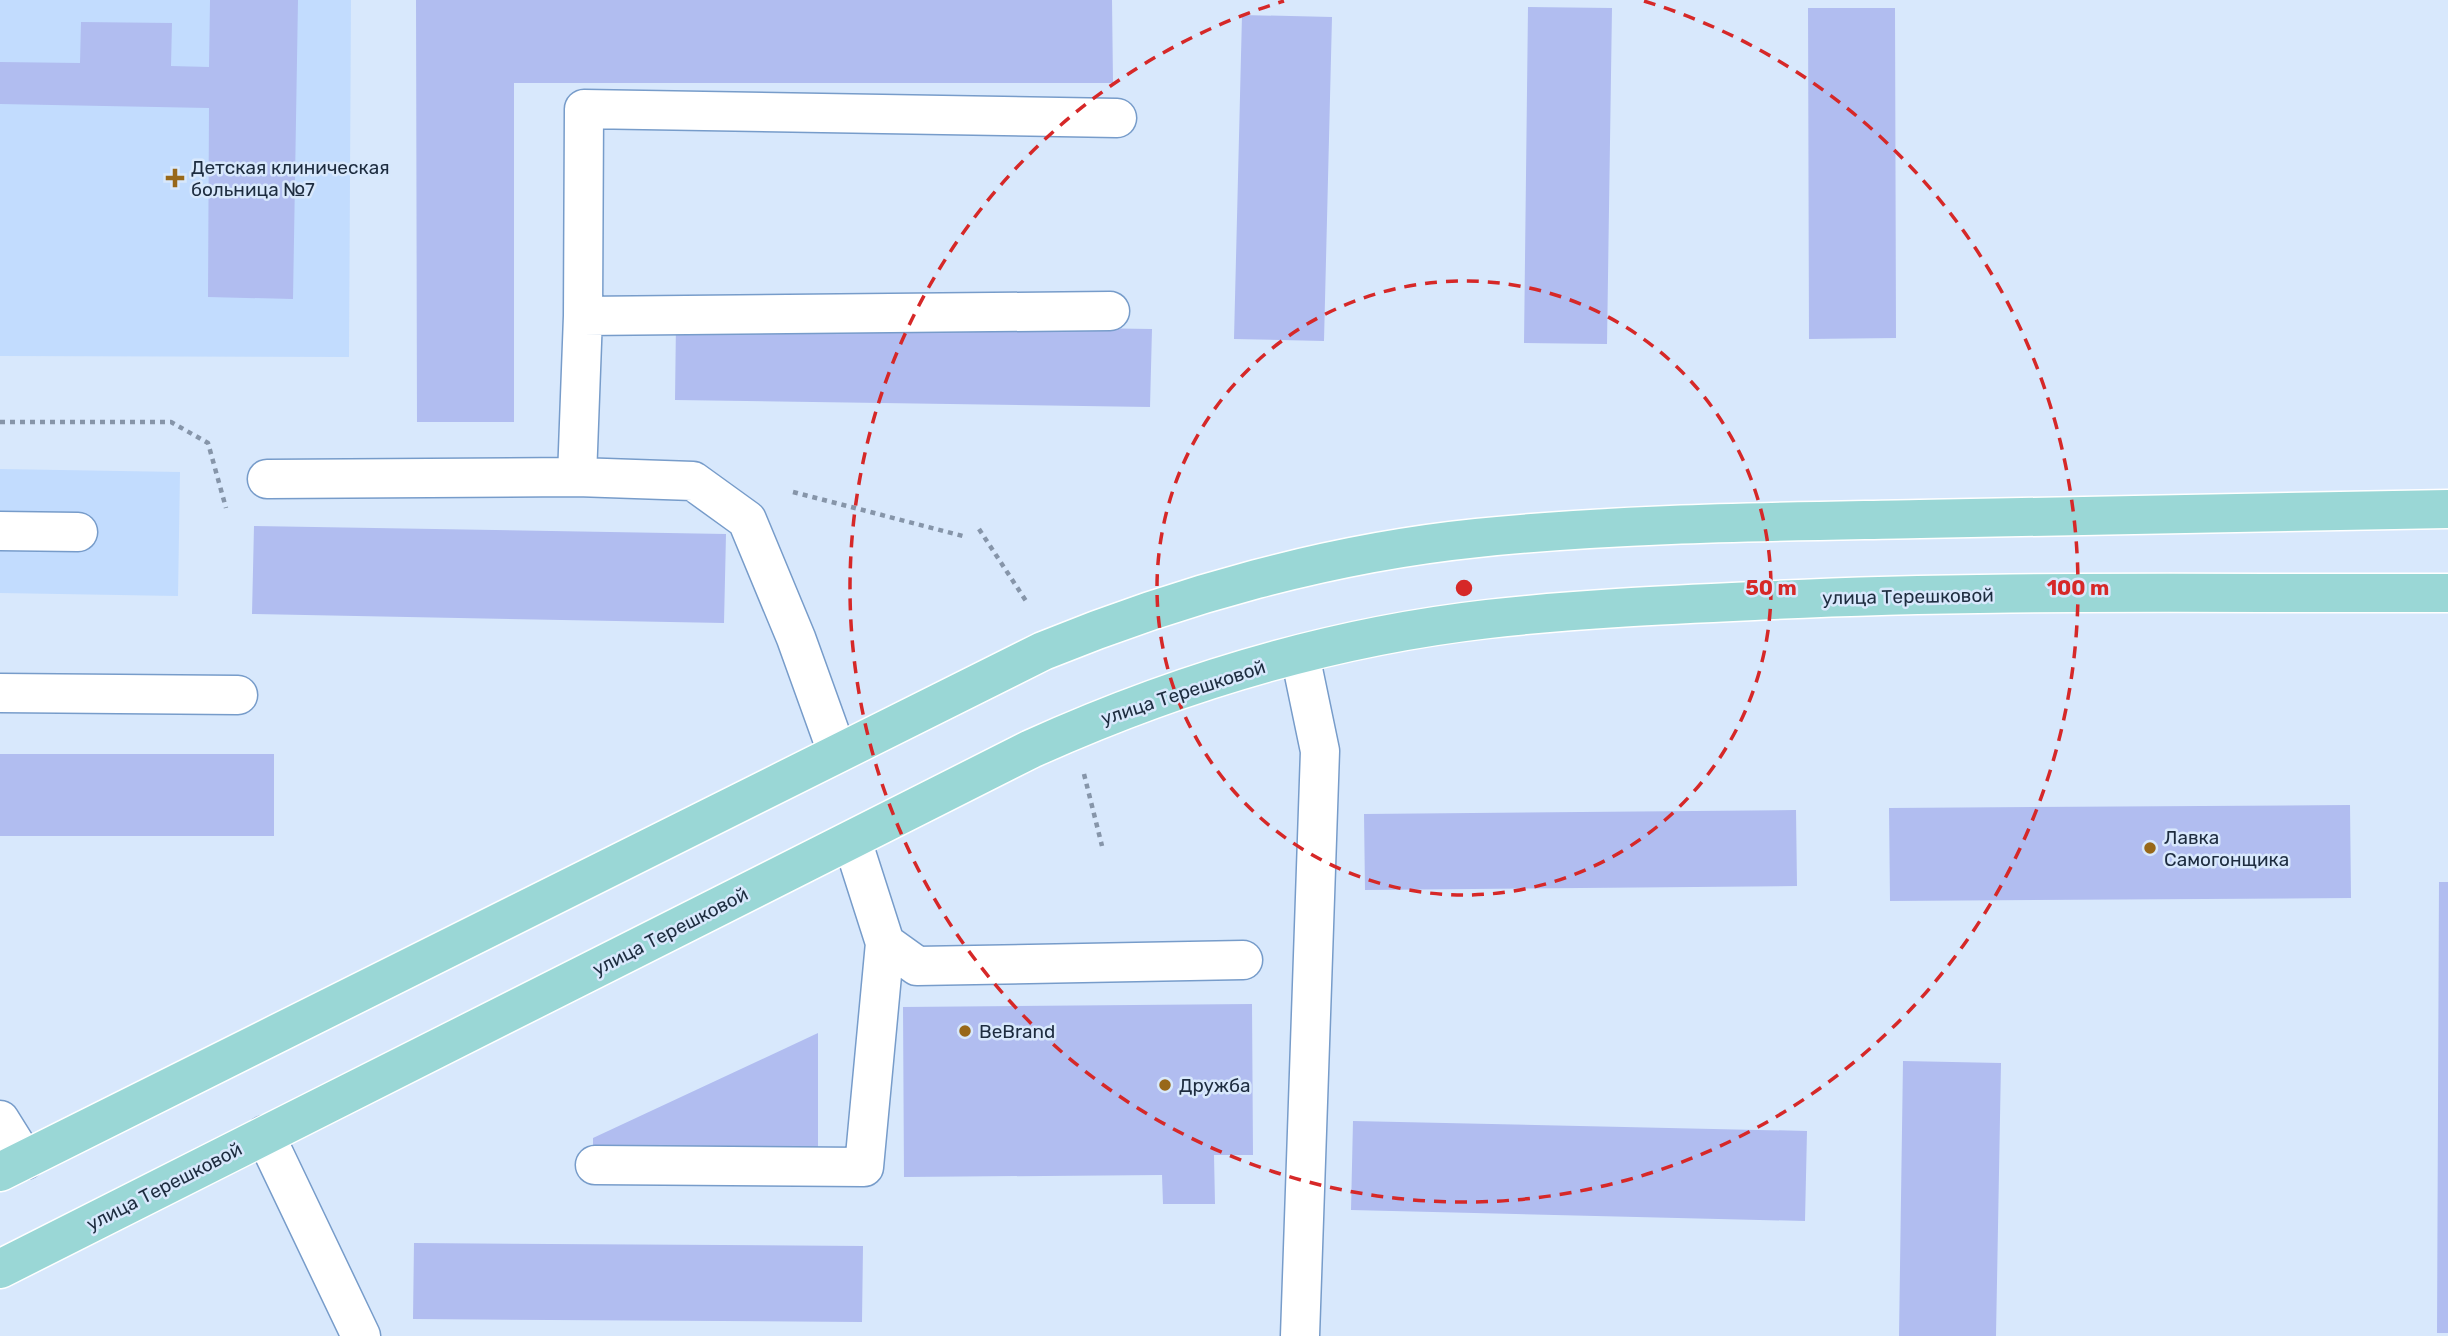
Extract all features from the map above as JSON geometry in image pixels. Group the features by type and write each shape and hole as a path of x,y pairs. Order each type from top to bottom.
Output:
{"main road":[{"path":"13,1166 1043,651 1098,628 1283,574 1394,550 1477,538 1727,522 2448,509"},
{"name":"улица Терешковой","path":"0,1269 1031,749 1145,700 1300,655 1396,634 1485,619 1675,605 1873,595 2448,593"}],"lane":[{"path":"577,477 583,316 584,109 1117,118"},
{"path":"583,316 1110,311"},
{"path":"267,479 577,477 693,481 747,520 796,638 837,752"},
{"path":"0,531 78,532"},
{"path":"1300,655 1321,751 1300,1336"},
{"path":"0,693 238,695"},
{"path":"595,1165 864,1167 885,943 852,840"},
{"path":"885,943 917,965 1243,960"},
{"path":"0,1120 13,1166"},
{"path":"265,1135 361,1336"}],"path":[{"path":"0,422 171,422 208,443 226,508"},
{"path":"793,492 963,536"},
{"path":"979,529 1028,604"},
{"path":"1084,774 1102,846"}],"shaded area":[{"name":"Детская клиническая больница №7","path":"0,0 351,0 349,357 0,356"},
{"path":"0,469 180,472 178,596 0,593"}],"building":[{"path":"210,0 298,0 293,299 208,297 209,108 0,104 0,62 80,63 81,22 172,23 171,66 209,67"},
{"path":"416,0 1112,0 1113,83 514,83 514,422 417,422"},
{"path":"1528,7 1612,8 1607,344 1524,343"},
{"path":"1808,8 1895,8 1896,338 1809,339"},
{"path":"1242,15 1332,17 1324,341 1234,339"},
{"path":"676,322 1152,329 1150,407 675,400"},
{"path":"254,526 726,534 724,623 252,614"},
{"path":"0,754 274,754 274,836 0,836"},
{"path":"2350,805 2351,898 1890,901 1889,808"},
{"path":"1796,810 1797,886 1365,890 1364,814"},
{"path":"2439,882 2448,882 2448,1333 2437,1333"},
{"path":"1252,1004 1253,1155 1214,1155 1215,1204 1163,1204 1162,1175 904,1177 903,1007"},
{"path":"818,1033 818,1155 593,1152 593,1138"},
{"path":"1903,1061 2001,1063 1996,1336 1899,1336"},
{"path":"1353,1121 1807,1131 1805,1221 1351,1210"},
{"path":"414,1243 863,1246 862,1322 413,1319"}],"place":[{"name":"Детская клиническая больница №7","path":"175,178"},
{"name":"Лавка Самогонщика","path":"2150,848"},
{"name":"BeBrand","path":"965,1031"},
{"name":"Дружба","path":"1165,1085"}]}
